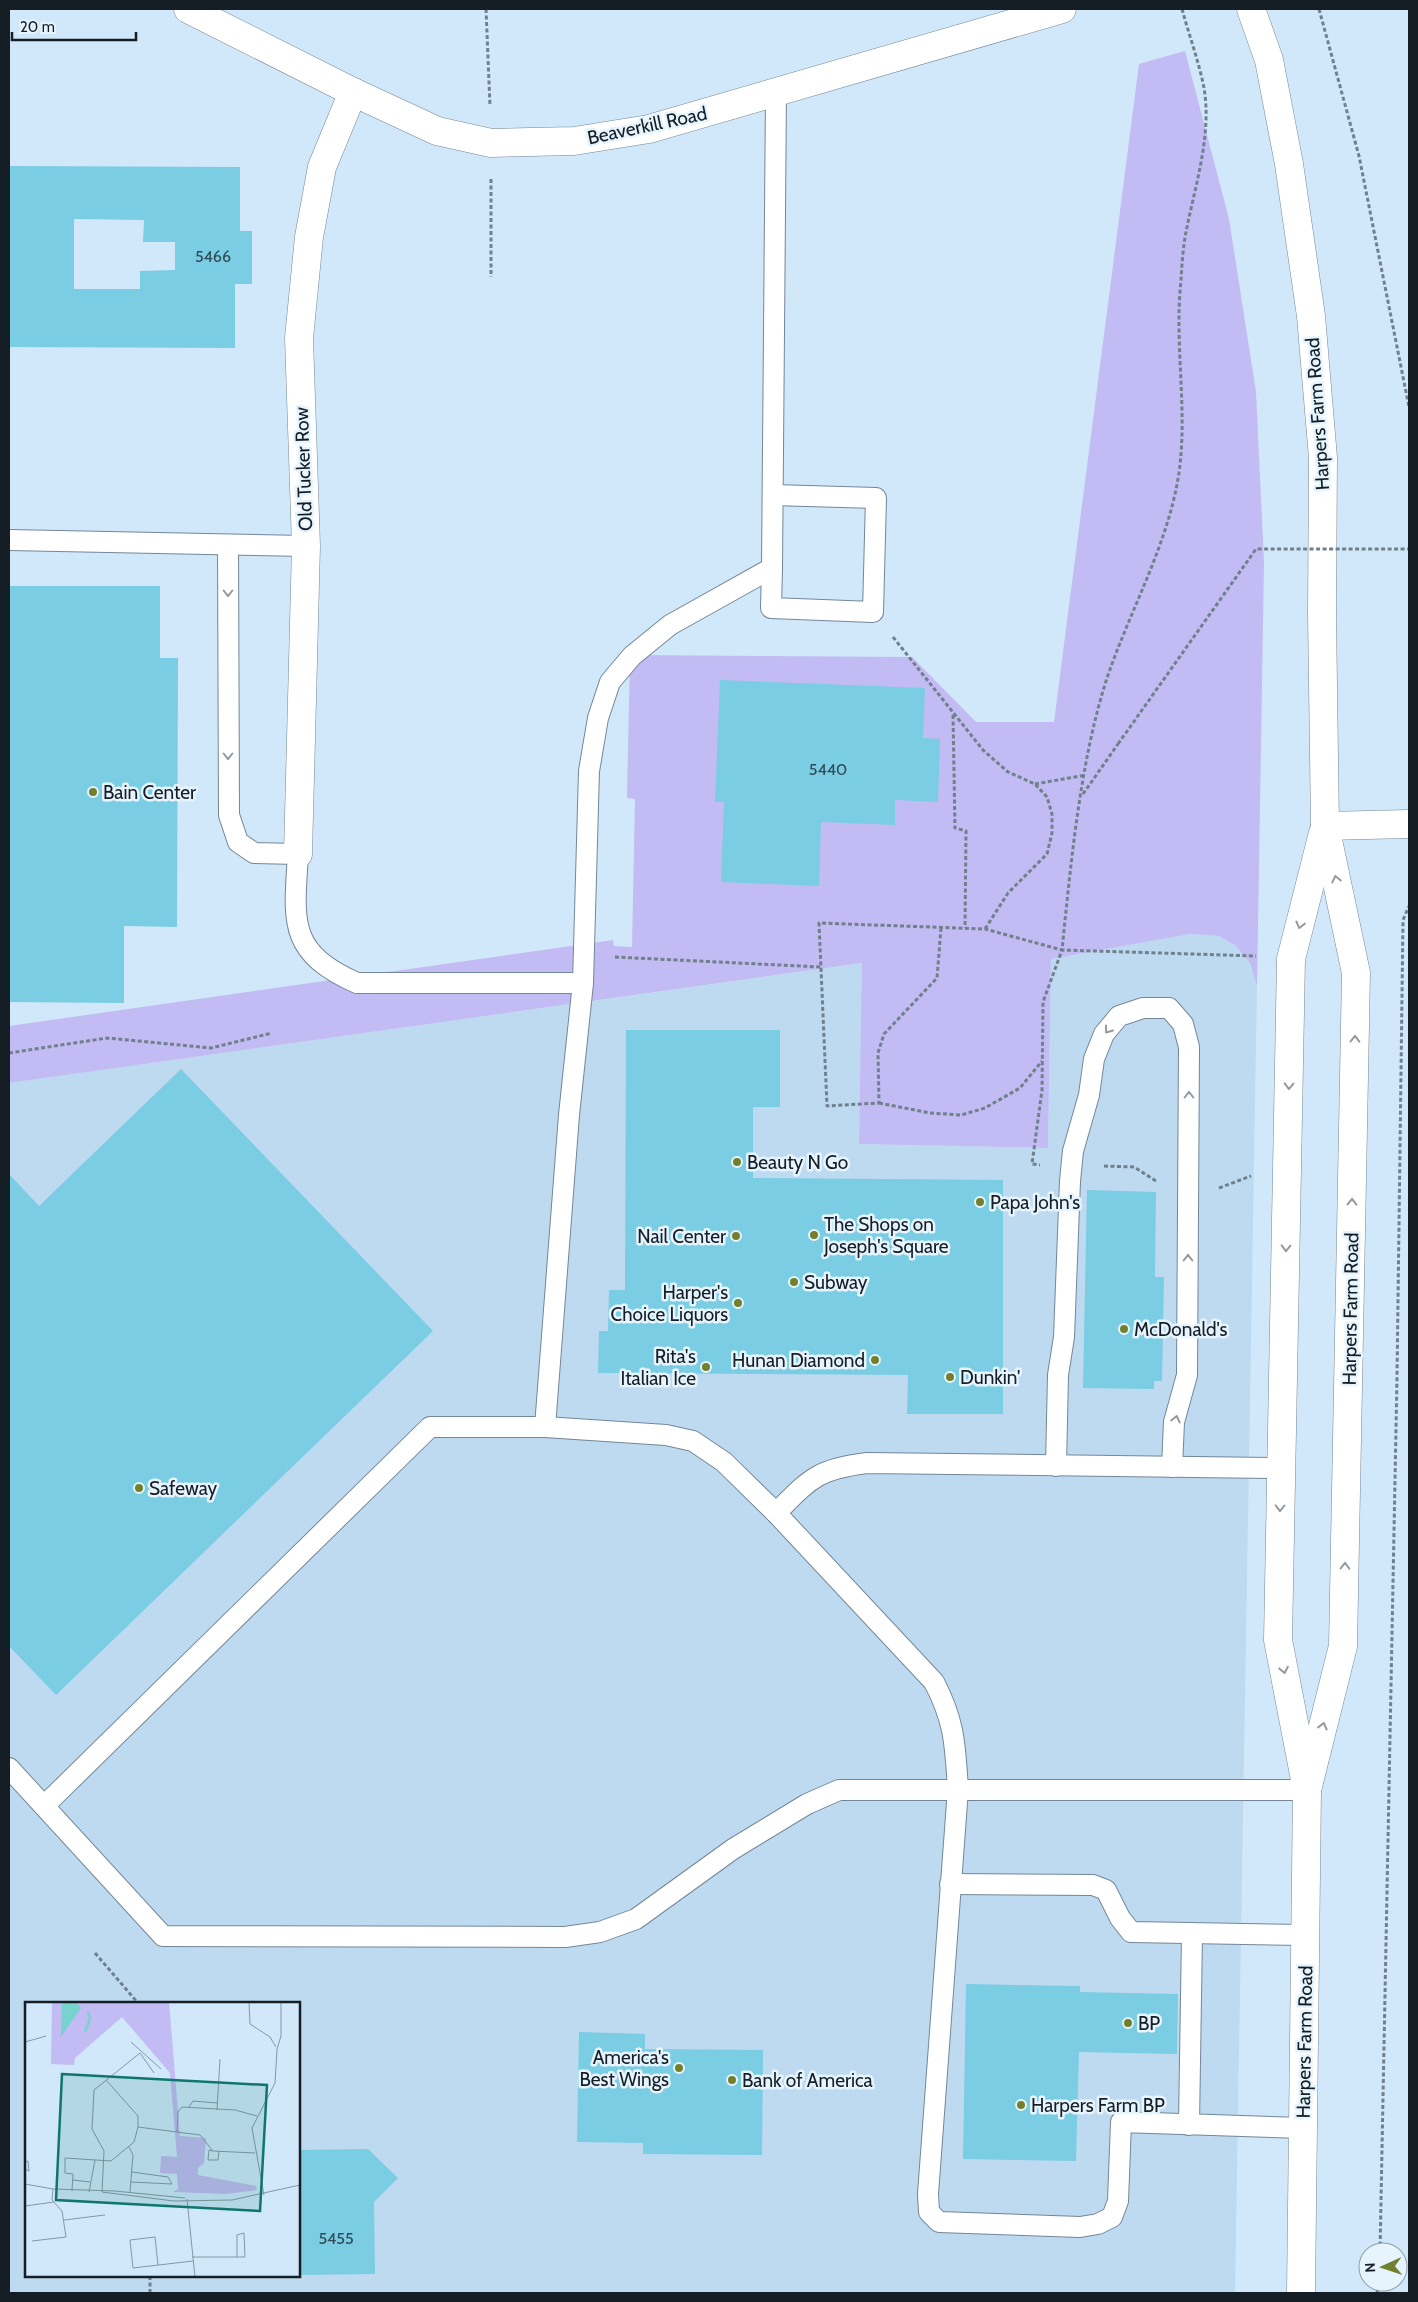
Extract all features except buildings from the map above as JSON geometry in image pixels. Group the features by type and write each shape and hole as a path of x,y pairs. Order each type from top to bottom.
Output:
{"main road":[{"name":"Beaverkill Road","path":"188,9 353,92 437,131 491,143 574,141 649,129 1062,9"},
{"name":"Harpers Farm Road","path":"1251,9 1269,60 1289,164 1311,316 1323,458 1324,826 1356,973 1343,1646 1307,1790"},
{"name":"Old Tucker Row","path":"298,854 306,546 300,329 309,237 322,167 353,92"},
{"path":"1324,826 1409,824"},
{"name":"Harpers Farm Road","path":"1301,2293 1307,1790 1278,1640 1291,960 1324,826"}],"lane":[{"path":"773,495 876,498 873,612 771,608 776,93"},
{"path":"9,540 306,546"},
{"path":"228,545 229,815 238,842 254,852 298,854 295,909 300,937 314,957 330,971 357,983 583,983"},
{"path":"545,1427 569,1115 583,983 589,771 598,718 610,682 632,656 670,625 772,568"},
{"path":"1056,1466 1058,1375 1064,1337 1073,1151 1089,1095 1094,1059 1104,1034 1119,1016 1142,1008 1169,1008 1183,1024 1189,1047 1187,1375 1174,1422 1172,1467"},
{"path":"44,1806 430,1427 545,1427 666,1435 693,1441 724,1462 776,1513 934,1682 946,1705 955,1737 958,1789 928,2194 929,2212 939,2222 1080,2227 1098,2224 1112,2217 1118,2201 1121,2122 1303,2128"},
{"path":"776,1513 811,1478 844,1466 867,1463 1281,1468"},
{"path":"9,1768 163,1936 565,1937 600,1932 636,1919 733,1849 807,1804 839,1790 1307,1790"},
{"path":"950,1884 1093,1885 1106,1890 1120,1918 1131,1932 1306,1935"},
{"path":"1189,2125 1192,1934"}],"path":[{"path":"1182,9 1204,90 1204,127 1199,174 1185,235 1178,306 1182,420 1179,474 1162,541 1107,680 1086,775 1072,854 1062,950 1043,1002 1042,1090 1032,1164 1134,1167 1168,1188 1189,1190 1213,1191 1259,1174"},
{"path":"1319,9 1359,156 1409,406"},
{"path":"1082,794 1256,549 1409,549"},
{"path":"873,612 953,715 983,750 1008,772 1035,784 1047,797 1052,814 1052,833 1047,854 1008,893 985,929"},
{"path":"953,715 955,828 966,831 965,928"},
{"path":"1035,784 1086,775"},
{"path":"1380,2242 1398,1377 1403,920 1409,906"},
{"path":"1043,1060 1020,1088 984,1108 962,1116 930,1113 879,1103 827,1106 819,923 985,929 1062,950 1262,957"},
{"path":"879,1103 878,1053 884,1034 898,1017 937,978 941,928"},
{"path":"584,955 822,967"},
{"path":"9,1053 107,1038 211,1048 272,1033"},
{"path":"95,1953 137,2002"},
{"path":"150,2277 150,2293"}],"shaded area":[{"path":"1185,51 1229,219 1256,392 1264,562 1257,986 1250,963 1235,945 1219,936 1190,934 1051,959 1048,1148 859,1144 862,963 9,1083 9,1026 613,940 614,946 632,947 635,799 627,798 630,655 912,657 976,722 1054,722 1139,64"},
{"path":"1190,934 1219,936 1235,945 1250,963 1257,986 1235,2293 9,2293 9,1083 863,963 859,1144 1048,1148 1051,959"}],"place":[{"name":"Bain Center","path":"93,792"},
{"name":"Beauty N Go","path":"737,1162"},
{"name":"Papa John's","path":"980,1202"},
{"name":"The Shops on Joseph's Square","path":"814,1235"},
{"name":"Nail Center","path":"736,1236"},
{"name":"Subway","path":"794,1282"},
{"name":"Harper's Choice Liquors","path":"738,1303"},
{"name":"McDonald's","path":"1124,1329"},
{"name":"Hunan Diamond","path":"875,1360"},
{"name":"Rita's Italian Ice","path":"706,1367"},
{"name":"Dunkin'","path":"950,1377"},
{"name":"Safeway","path":"139,1488"},
{"name":"BP","path":"1128,2023"},
{"name":"America's Best Wings","path":"679,2068"},
{"name":"Bank of America","path":"732,2080"},
{"name":"Harpers Farm BP","path":"1021,2105"}]}
